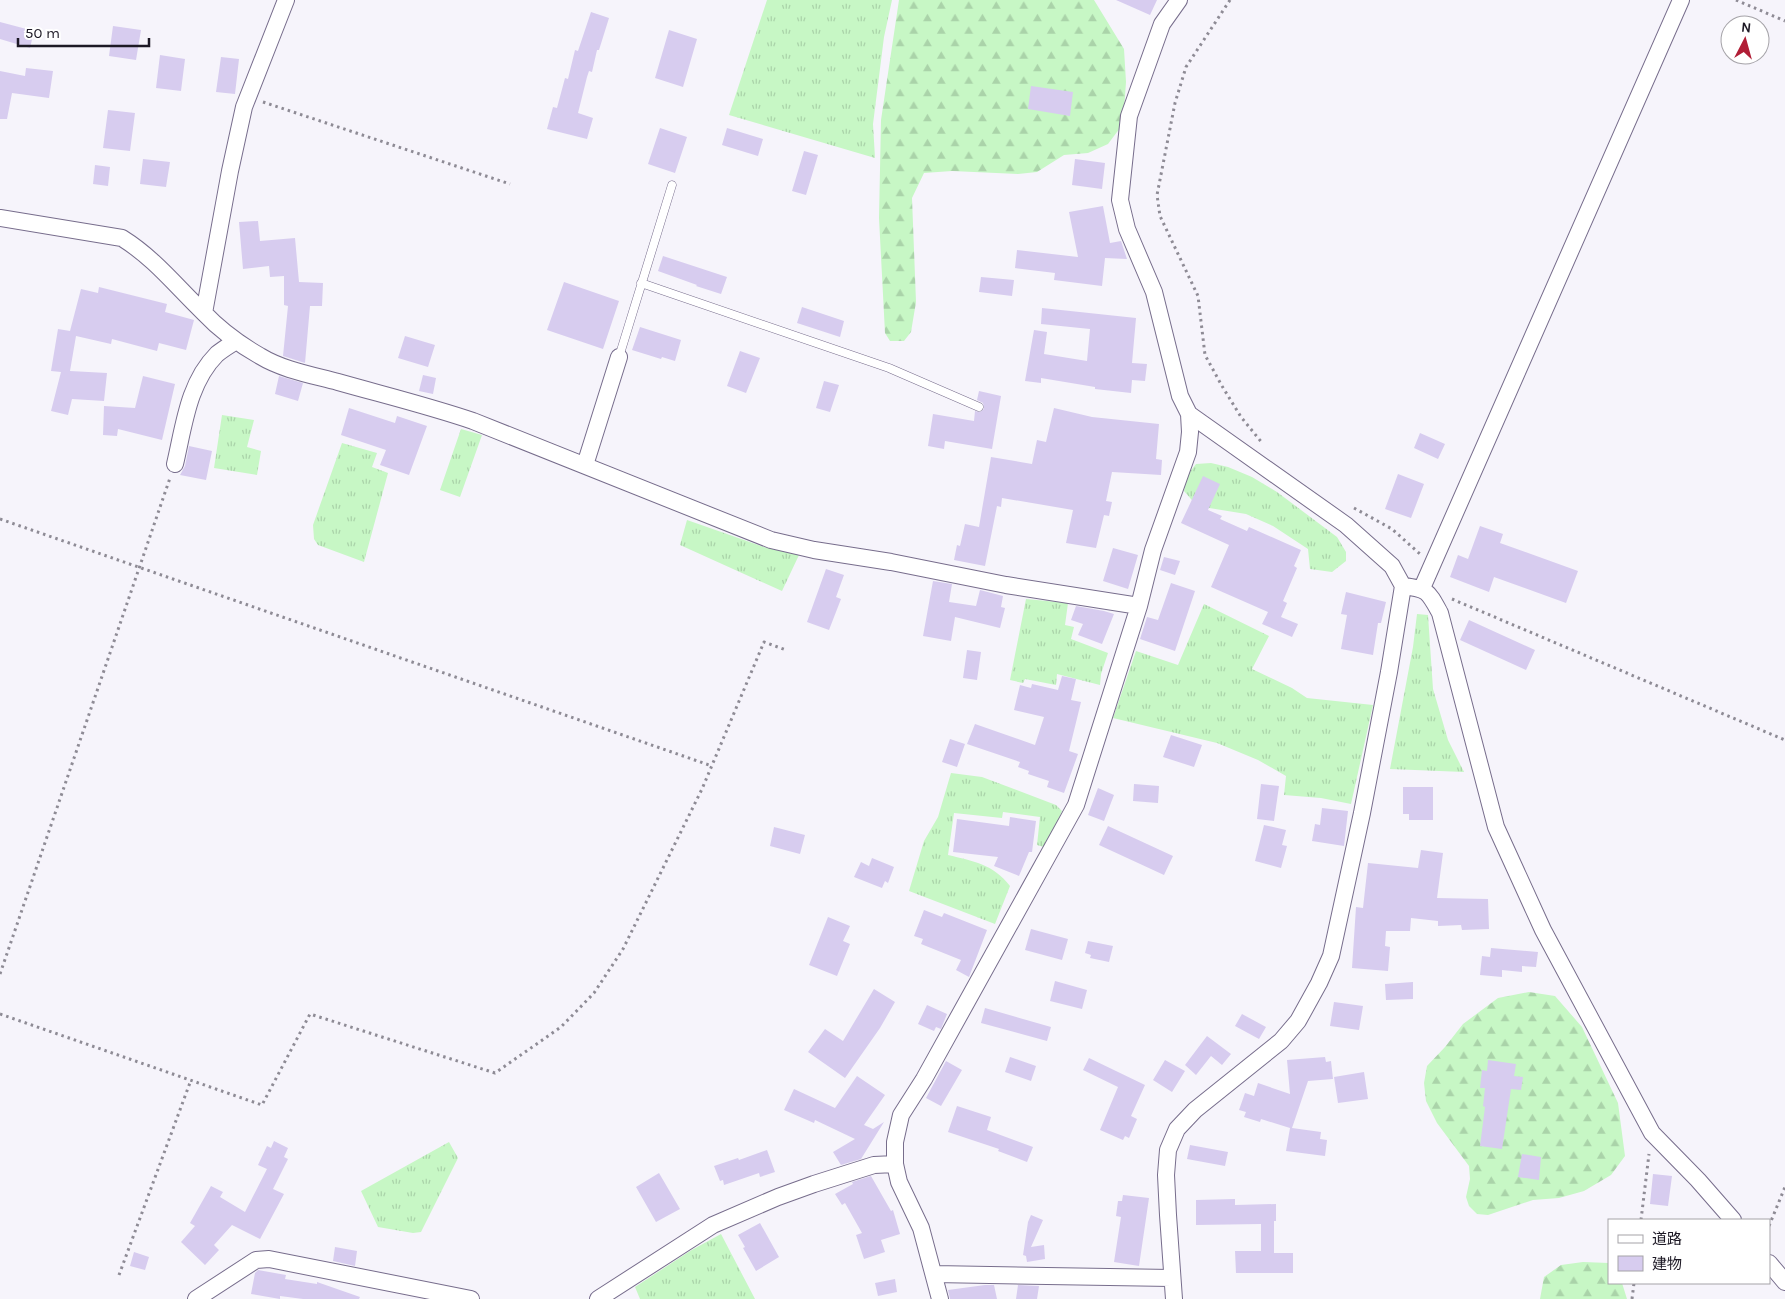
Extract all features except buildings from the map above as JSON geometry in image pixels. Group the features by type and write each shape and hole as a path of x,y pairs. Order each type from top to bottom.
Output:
{"street":[{"path":"204,314 230,171 244,107 286,0"},
{"path":"940,1299 921,1228 899,1182 895,1164 895,1142 901,1115 924,1079 1076,805 1139,606 1153,550 1188,452 1189,414 1180,396 1154,292 1127,229 1120,200 1130,116 1162,24 1179,0"},
{"path":"1422,588 1681,0"},
{"path":"0,218 122,238 157,263 204,314 236,341 262,357 296,371 435,408 771,540 814,550 891,562 1006,585 1139,606"},
{"path":"175,464 192,392 199,377 218,353 236,341"},
{"path":"584,465 619,357"},
{"path":"1174,1299 1166,1175 1168,1150 1177,1129 1195,1110 1281,1041 1298,1021 1319,983 1330,956 1364,804 1403,586 1392,566 1346,525 1189,414"},
{"path":"1403,586 1422,588 1431,596 1440,612 1496,827 1543,930 1652,1133 1698,1180 1732,1219"},
{"path":"598,1299 713,1225 814,1184 874,1165 895,1164"},
{"path":"196,1299 256,1260 269,1259 471,1299"},
{"path":"1770,1264 1785,1282"},
{"path":"934,1274 1172,1278"}],"lane":[{"path":"619,357 672,185"},
{"path":"641,283 889,368 979,407"}],"path":[{"path":"1230,0 1186,66 1175,103 1157,195 1160,216 1198,296 1205,355 1241,417 1267,449"},
{"path":"1736,0 1785,21"},
{"path":"248,98 510,184"},
{"path":"0,974 175,464"},
{"path":"1350,506 1392,529 1420,553 1422,588"},
{"path":"0,519 712,766"},
{"path":"1449,598 1785,740"},
{"path":"0,1014 262,1105 310,1014 495,1073 561,1026 594,993 623,949 712,766 764,642 786,650"},
{"path":"120,1276 191,1080"},
{"path":"1641,1219 1652,1133"},
{"path":"1770,1224 1785,1187"},
{"path":"1632,1299 1634,1284"}],"green space":[{"path":"767,0 892,0 884,37 873,124 875,158 729,115"},
{"path":"899,0 1094,0 1124,49 1126,82 1123,124 1108,144 1088,153 1064,155 1037,172 1018,174 952,171 924,173 912,198 916,302 911,332 904,341 890,341 885,333 879,218 881,120"},
{"path":"222,415 254,420 247,447 261,451 257,475 214,468"},
{"path":"461,429 482,435 460,497 440,490"},
{"path":"342,443 377,453 372,467 388,473 364,562 318,545 314,539 313,525"},
{"path":"1211,463 1228,467 1252,477 1277,492 1337,537 1346,552 1346,561 1332,572 1310,569 1308,549 1273,526 1246,514 1197,506 1184,491 1186,477 1196,464"},
{"path":"687,520 764,547 799,555 782,591 680,545"},
{"path":"1026,599 1068,603 1065,625 1074,627 1071,639 1108,653 1101,674 1100,685 1057,674 1056,685 1025,679 1023,683 1010,680"},
{"path":"1204,604 1269,636 1252,669 1292,688 1307,698 1373,705 1351,804 1321,798 1284,795 1286,776 1258,760 1217,743 1113,718 1136,651 1178,665"},
{"path":"1417,614 1428,615 1433,689 1448,740 1464,772 1390,769 1413,647"},
{"path":"951,773 982,777 1056,805 1062,811 1047,848 1037,845 1040,817 1003,812 1002,818 954,813 948,855 990,868 1010,886 995,924 909,891 924,841 938,817"},
{"path":"1529,992 1555,996 1582,1027 1618,1103 1625,1156 1611,1175 1584,1191 1559,1198 1533,1200 1488,1215 1477,1214 1469,1206 1466,1197 1470,1179 1469,1166 1437,1123 1426,1101 1424,1083 1427,1066 1463,1024 1498,998"},
{"path":"449,1142 458,1158 421,1232 413,1233 378,1227 361,1191"},
{"path":"721,1234 755,1299 640,1299 635,1287 690,1251"},
{"path":"1583,1262 1608,1263 1608,1284 1622,1284 1627,1299 1540,1299 1544,1277 1561,1265"}]}
